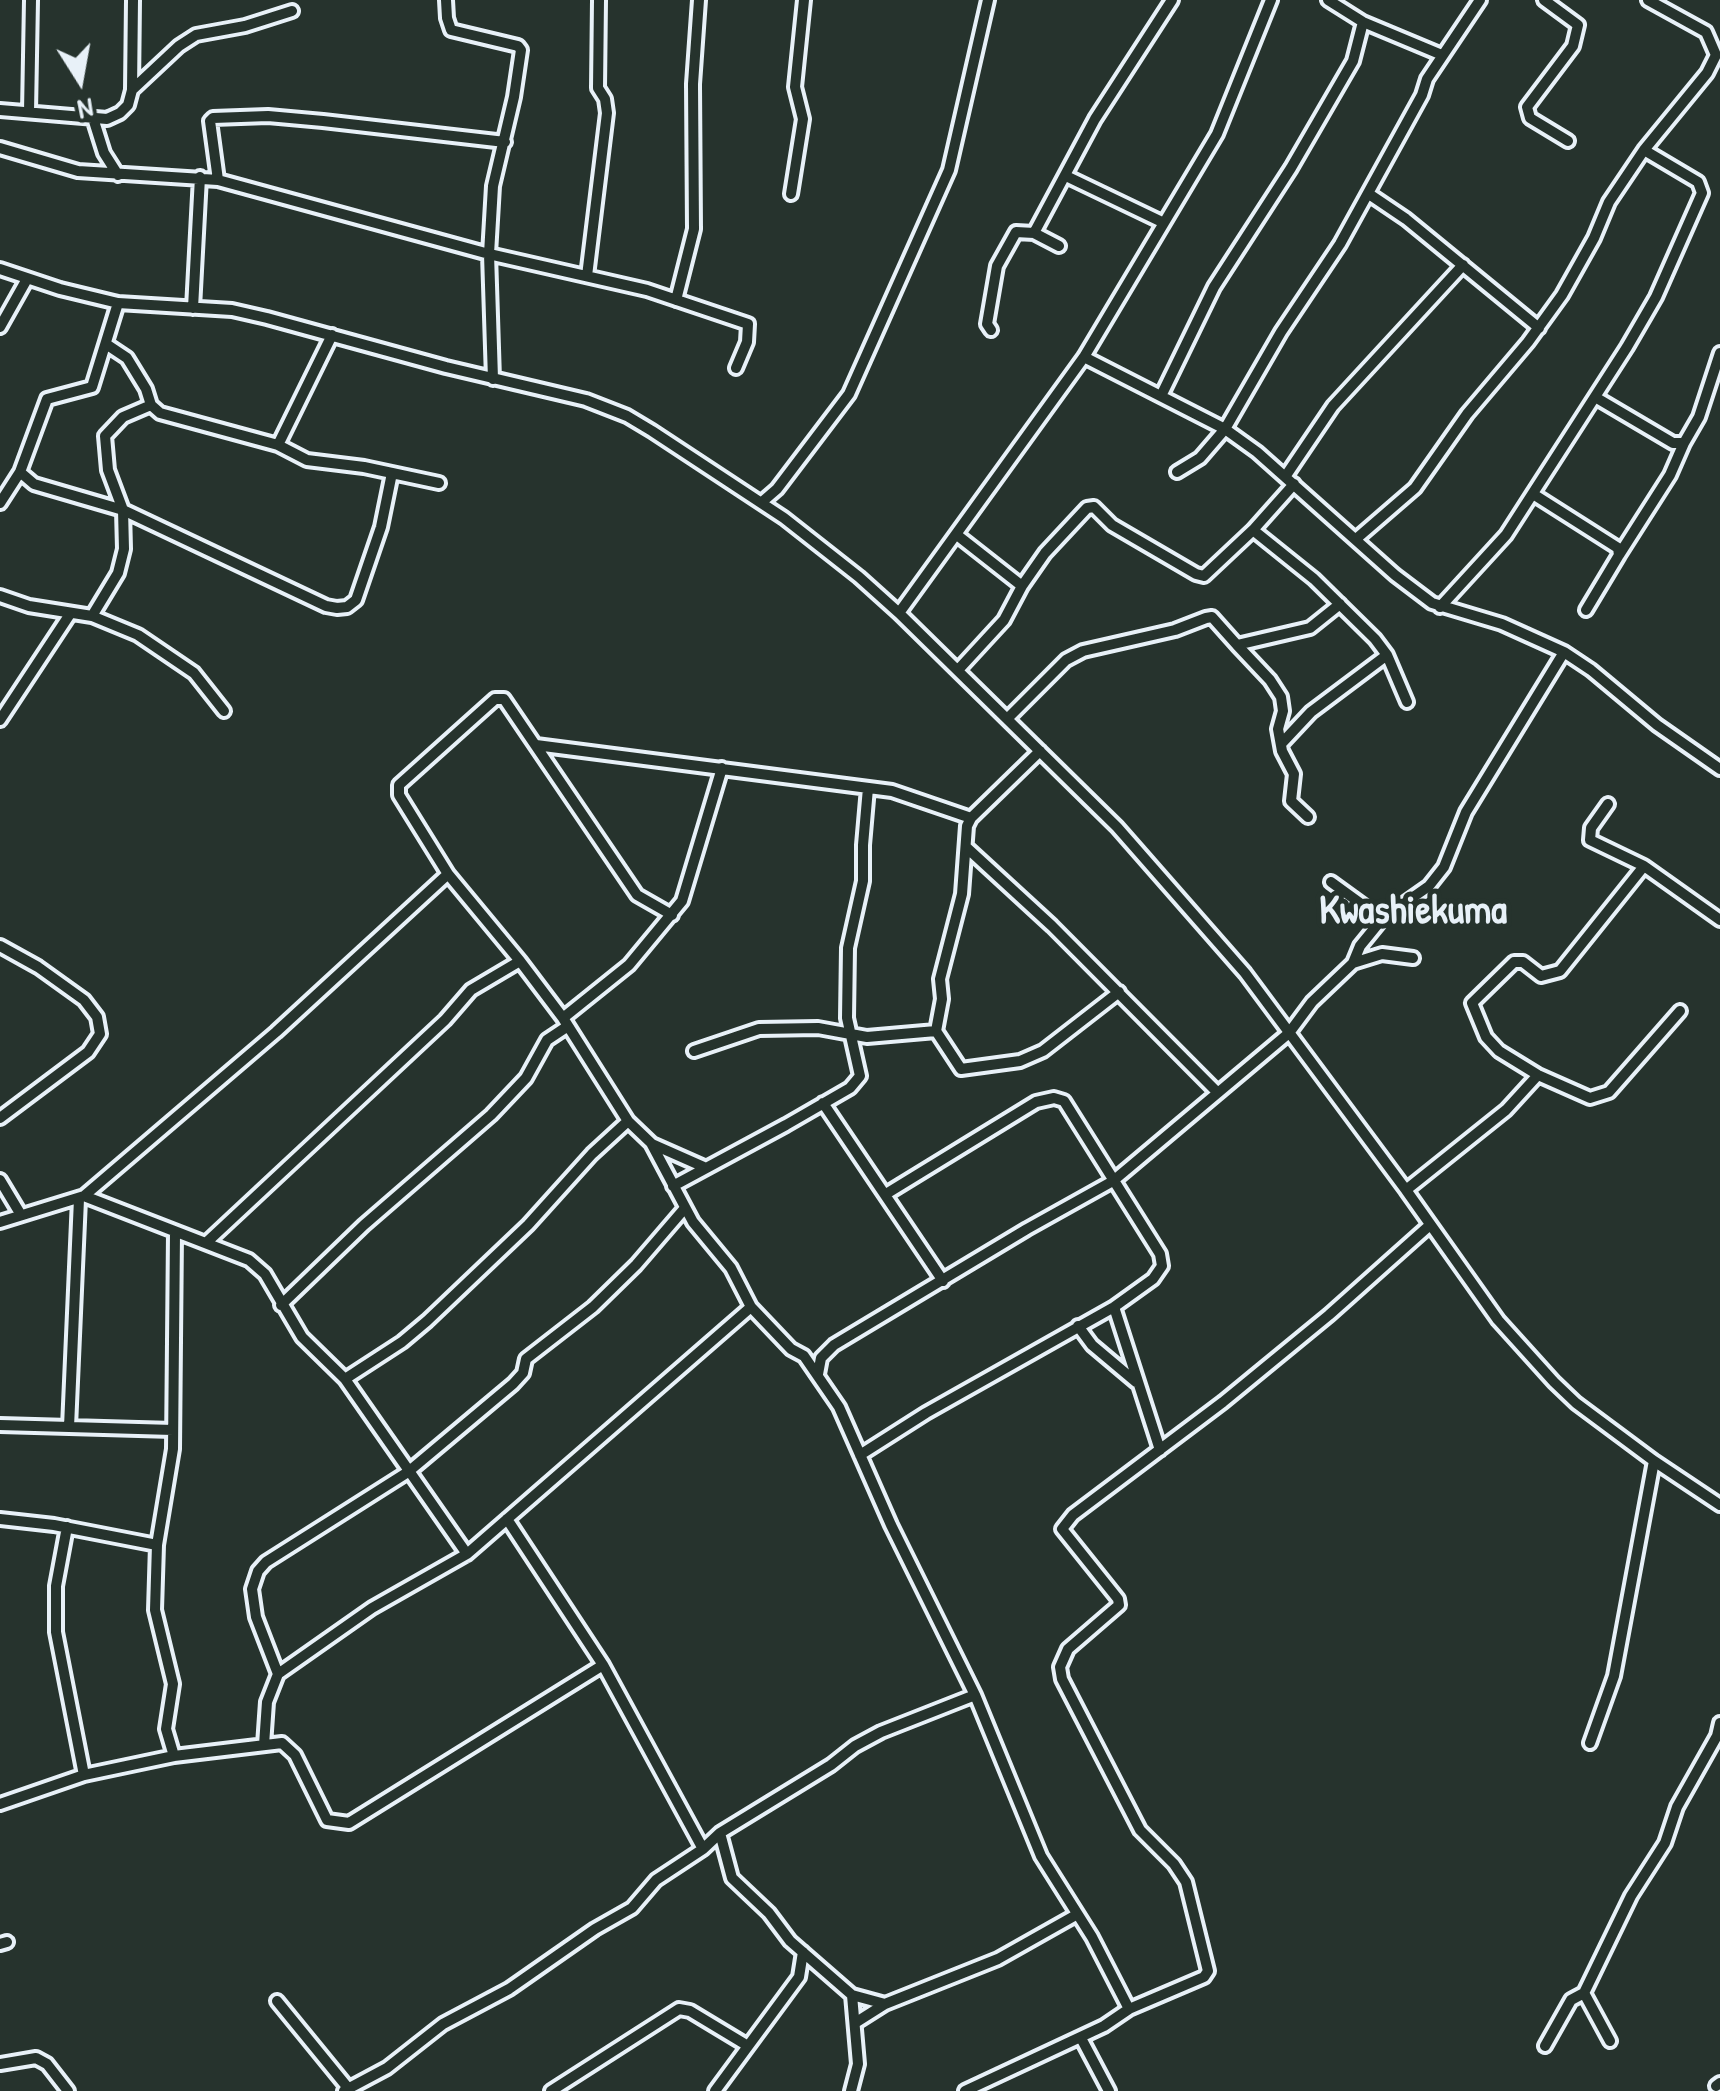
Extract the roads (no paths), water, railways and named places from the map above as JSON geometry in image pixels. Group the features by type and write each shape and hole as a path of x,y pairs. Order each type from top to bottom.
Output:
{"street":[{"path":"29,112 31,0"},
{"path":"0,110 93,118 120,113 128,105 132,90 132,0"},
{"path":"446,0 451,30 518,46 521,50 492,186 489,254 493,379"},
{"path":"587,276 607,113 598,88 599,0"},
{"path":"676,300 694,230 694,84 699,0"},
{"path":"790,194 803,119 796,87 804,0"},
{"path":"762,502 777,490 849,394 949,170 988,0"},
{"path":"1034,233 1096,119 1172,0"},
{"path":"899,613 1084,357 1216,134 1271,0"},
{"path":"1328,0 1363,22 1442,55"},
{"path":"1177,472 1200,458 1226,429 1281,332 1369,194 1442,55 1480,0"},
{"path":"1544,0 1578,25 1573,46 1526,107 1530,118 1568,142"},
{"path":"1356,539 1416,488 1467,414 1538,328 1594,238 1608,202 1644,150 1707,73 1716,55 1706,32 1648,0"},
{"path":"132,90 196,34 246,26 292,10"},
{"path":"1160,396 1214,287 1308,139 1352,60 1363,22"},
{"path":"218,180 210,122 213,118 268,116 504,142"},
{"path":"93,118 104,153 118,175"},
{"path":"0,148 78,171 218,180 676,300 748,324 747,342 736,368"},
{"path":"1440,607 1497,546 1656,297 1702,193 1698,182 1644,150"},
{"path":"1066,176 1162,222"},
{"path":"193,308 200,177"},
{"path":"1369,194 1406,218 1538,328"},
{"path":"991,330 986,324 997,266 1016,232 1034,233 1059,246"},
{"path":"958,670 1004,620 1045,553 1086,508 1094,507 1112,526 1204,576 1254,530 1290,480 1333,406 1463,265"},
{"path":"0,269 118,303 232,310 586,400 626,416 762,502 859,576 1117,827 1245,974 1498,1320 1554,1382 1654,1461 1720,1504"},
{"path":"0,328 27,279"},
{"path":"0,503 20,472 44,403 51,397 92,387 118,303"},
{"path":"278,444 332,335"},
{"path":"106,344 126,358 146,389 151,405 160,413 278,444 307,460 439,483"},
{"path":"1586,610 1670,475 1699,417 1720,354"},
{"path":"1084,357 1226,429 1395,574 1440,607 1502,624 1564,652 1720,769"},
{"path":"1595,398 1673,443 1684,443"},
{"path":"92,616 122,562 123,510 108,470 106,436 122,416 151,405"},
{"path":"20,472 34,484 123,510 326,606 347,607 356,600 380,527 392,473"},
{"path":"1533,494 1618,548 1619,555"},
{"path":"1254,530 1340,604 1386,656 1408,702"},
{"path":"958,535 1022,586"},
{"path":"0,596 92,616 138,635 194,672 224,711"},
{"path":"1236,645 1310,628 1340,604"},
{"path":"0,720 70,614"},
{"path":"1008,719 1066,660 1083,651 1175,630 1212,617 1270,680 1280,698 1280,744 1294,774 1290,801 1308,818"},
{"path":"804,1356 834,1345 1113,1182 1288,1033 1312,1002 1353,962 1360,946 1382,920 1429,886 1444,867 1466,812 1564,652"},
{"path":"1280,744 1311,712 1386,656"},
{"path":"672,915 637,894 504,699 499,698 402,781 398,795 448,874 520,961 565,1022 628,1121 650,1143 684,1208 730,1268 751,1307 791,1349 804,1356 840,1408 975,1696 1041,1856 1129,2009"},
{"path":"536,745 868,788 901,794 970,818"},
{"path":"1040,751 970,818 962,894 940,979 942,999 936,1032 961,1069 1020,1060 1043,1051 1119,992"},
{"path":"282,1304 364,1224 492,1115 526,1078 548,1040 629,965 672,915 686,890 722,768"},
{"path":"673,1186 850,1088 860,1076 847,1012 848,941 864,881 868,788"},
{"path":"1608,804 1591,828 1590,840 1644,866 1720,920"},
{"path":"966,846 1217,1092"},
{"path":"1644,866 1560,971 1540,976 1523,962 1514,962 1472,1003 1492,1044 1538,1074 1590,1098 1604,1094 1680,1011"},
{"path":"0,1222 81,1198 276,1032 448,874"},
{"path":"1330,882 1382,920"},
{"path":"0,946 84,1000 97,1016 100,1034 88,1052 0,1118"},
{"path":"1353,962 1382,954 1413,958"},
{"path":"207,1242 445,1020 471,990 520,961"},
{"path":"694,1051 759,1029 818,1028 851,1036 936,1032"},
{"path":"1406,1190 1506,1110 1538,1074"},
{"path":"860,1455 926,1413 1114,1307 1153,1279 1162,1266 1162,1260 1064,1101 1047,1098 886,1194"},
{"path":"823,1103 943,1281"},
{"path":"345,1379 427,1321 628,1121"},
{"path":"650,1143 704,1167"},
{"path":"0,1180 20,1215"},
{"path":"81,1198 249,1260 264,1274 302,1338 345,1379 468,1554"},
{"path":"69,1427 81,1198"},
{"path":"278,1674 256,1617 252,1589 258,1570 408,1472 513,1384 523,1372 526,1358 564,1332 613,1288 684,1208"},
{"path":"965,2091 1080,2038 1129,2009 1204,1977 1208,1971 1186,1882 1140,1830 1062,1679 1060,1667 1068,1649 1119,1605 1062,1529 1073,1515 1329,1316 1430,1225"},
{"path":"174,1756 166,1729 173,1684 155,1610 156,1545 171,1466 173,1430 175,1233"},
{"path":"264,1744 267,1702 278,1674 372,1608 468,1554 751,1307"},
{"path":"1114,1307 1160,1450"},
{"path":"1078,1326 1092,1345 1137,1383"},
{"path":"818,1374 822,1358 834,1345"},
{"path":"0,1425 173,1430"},
{"path":"1590,1743 1614,1676 1654,1461"},
{"path":"508,1519 604,1665 703,1849"},
{"path":"0,1520 68,1527 156,1545"},
{"path":"68,1527 56,1586 56,1622 84,1775"},
{"path":"0,1804 84,1775 174,1756 282,1744 290,1748 327,1820 349,1823 604,1665"},
{"path":"277,2002 346,2090 387,2068 444,2024 632,1908 656,1880 703,1849 720,1832 880,1732 975,1696"},
{"path":"1545,2046 1571,2000 1584,1993 1631,1896 1665,1843 1720,1724"},
{"path":"720,1832 732,1878 803,1952 852,1995 886,2004"},
{"path":"855,2023 886,2004 998,1959 1076,1915"},
{"path":"715,2091 799,1977 803,1952"},
{"path":"1584,1993 1610,2040"},
{"path":"851,2091 858,2064 852,1995"},
{"path":"551,2091 679,2009 748,2046"},
{"path":"1080,2038 1109,2091"},
{"path":"0,2064 36,2058 47,2064 68,2091"}],"district":[{"name":"Kwashiekuma","path":"1413,912"}]}
